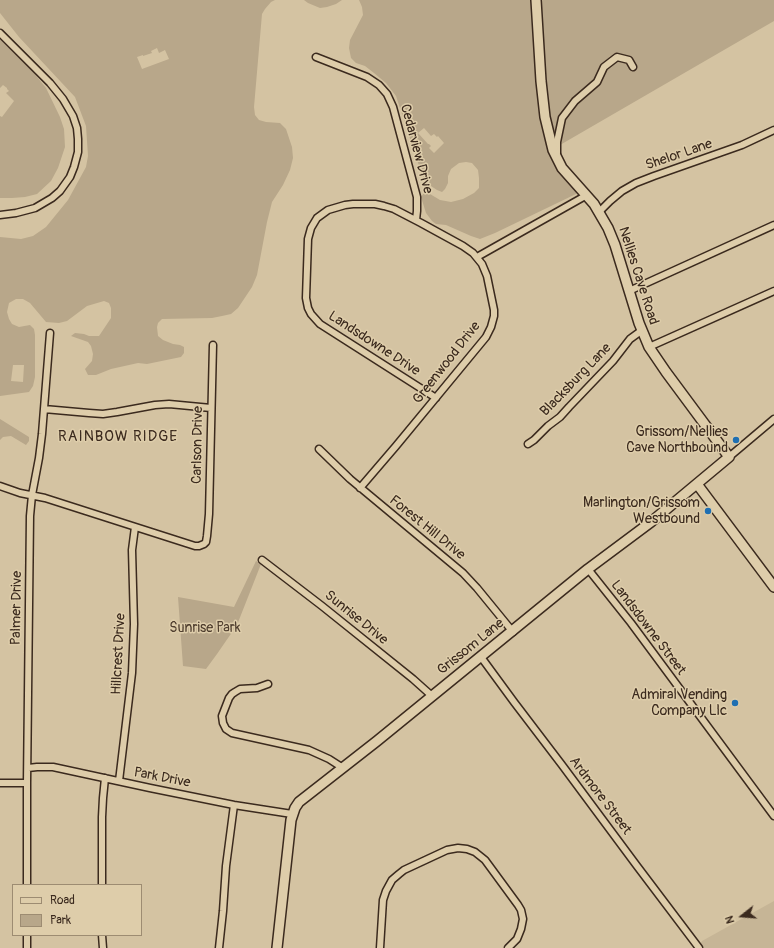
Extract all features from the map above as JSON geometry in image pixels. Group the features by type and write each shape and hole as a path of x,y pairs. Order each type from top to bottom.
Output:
{"street":[{"name":"Nellies Cave Road","path":"536,0 544,117 551,146 566,173 587,195 608,228 613,239 641,331 649,347 729,457"},
{"path":"0,33 50,83 63,99 73,116 77,128 78,152 70,177 60,191 52,198 27,211 16,214 0,215"},
{"name":"Cedarview Drive","path":"316,57 367,77 379,85 387,94 393,107 416,197 418,208 416,220"},
{"path":"557,159 556,142 562,118 575,101 597,82 604,67 617,57 629,60 633,67"},
{"name":"Shelor Lane","path":"599,212 610,200 622,191 643,180 742,145 774,130"},
{"path":"477,257 587,195"},
{"name":"Landsdowne Drive","path":"416,220 394,209 375,204 363,203 334,208 317,218 310,231 308,239 306,298 311,314 320,324 436,398"},
{"name":"Greenwood Drive","path":"360,488 486,337 494,316 485,271 477,257 463,246 416,220"},
{"path":"629,291 774,225"},
{"path":"649,347 774,291"},
{"name":"Blacksburg Lane","path":"528,444 560,417 613,361 630,339 641,331"},
{"name":"Palmer Drive","path":"27,884 30,516 40,448 50,333"},
{"name":"Carlson Drive","path":"135,527 195,546 199,546 206,542 213,345"},
{"path":"44,409 103,414 168,404 211,408"},
{"name":"Grissom Lane","path":"277,948 289,830 292,814 303,799 513,632 588,569 651,522 774,419"},
{"name":"Forest Hill Drive","path":"319,449 360,488 463,573 513,632"},
{"path":"697,484 774,587"},
{"path":"0,486 20,493 52,500 135,527"},
{"name":"Hillcrest Drive","path":"119,781 132,673 134,624 132,550 135,527"},
{"name":"Sunrise Drive","path":"262,560 414,679 432,696"},
{"name":"Landsdowne Street","path":"588,569 631,624 774,816"},
{"name":"Ardmore Street","path":"481,657 700,948"},
{"path":"268,684 257,688 240,690 232,694 222,716 226,729 232,733 309,750 329,759 343,768"},
{"name":"Park Drive","path":"28,768 53,767 234,804 292,814"},
{"path":"102,884 102,798 105,778"},
{"path":"0,783 27,783"},
{"path":"219,948 226,866 234,804"},
{"path":"380,948 383,900 392,880 402,872 440,854 452,849 461,848 476,852 485,860 521,910 521,929 517,939 508,948"},
{"path":"27,936 28,948"},
{"path":"102,936 102,948"}],"shaded area":[{"path":"774,901 774,948 698,948 702,941"}],"green space":[{"path":"0,0 275,0 271,2 262,14 254,107 255,115 259,120 280,123 286,129 292,147 293,158 290,170 283,185 272,202 257,275 252,287 238,308 231,314 212,318 162,319 158,323 158,336 163,340 184,347 184,353 181,357 147,364 138,363 111,369 96,375 88,375 85,369 92,361 93,354 91,346 88,342 71,336 75,333 89,336 99,336 111,318 111,308 109,303 104,301 87,306 67,321 59,323 46,322 30,303 23,299 16,299 9,303 7,312 12,324 19,327 30,325 34,329 35,377 33,386 29,392 0,396 0,237 21,239 33,236 46,227 68,200 86,167 88,156 86,126 75,97 19,37 0,13","holes":["157,48 159,53 165,50 169,59 142,69 137,57 152,53 151,51","13,365 24,365 23,382 11,381"]},
{"path":"304,0 342,0 336,4 320,8"},
{"path":"359,0 774,0 774,21 560,145 559,151 562,161 579,182 576,194 480,239 446,225 436,224 426,213 421,197 424,193 430,194 440,200 451,202 463,199 474,193 479,188 478,170 472,163 459,163 451,169 448,176 448,183 442,192 431,186 424,179 396,96 386,83 365,66 356,63 351,58 349,48 350,40 363,15","holes":["424,128 431,136 434,134 437,137 438,136 444,143 434,153 429,148 431,146 418,133"]},
{"path":"0,39 29,67 46,88 64,129 65,147 58,168 51,181 37,194 25,197 0,198 0,116 2,117 14,101 6,93 9,91 7,88 3,85 0,88"},
{"path":"0,419 29,437 29,441 26,445 11,436 3,437 0,440"},
{"name":"Sunrise Park","path":"256,561 261,564 237,625 217,654 206,669 183,666 178,597 234,607"}],"place":[{"name":"Grissom/Nellies Cave Northbound","path":"736,440"},
{"name":"Marlington/Grissom Westbound","path":"708,511"},
{"name":"Admiral Vending Company Llc","path":"735,703"}],"district":[{"name":"RAINBOW RIDGE","path":"118,437"}]}
